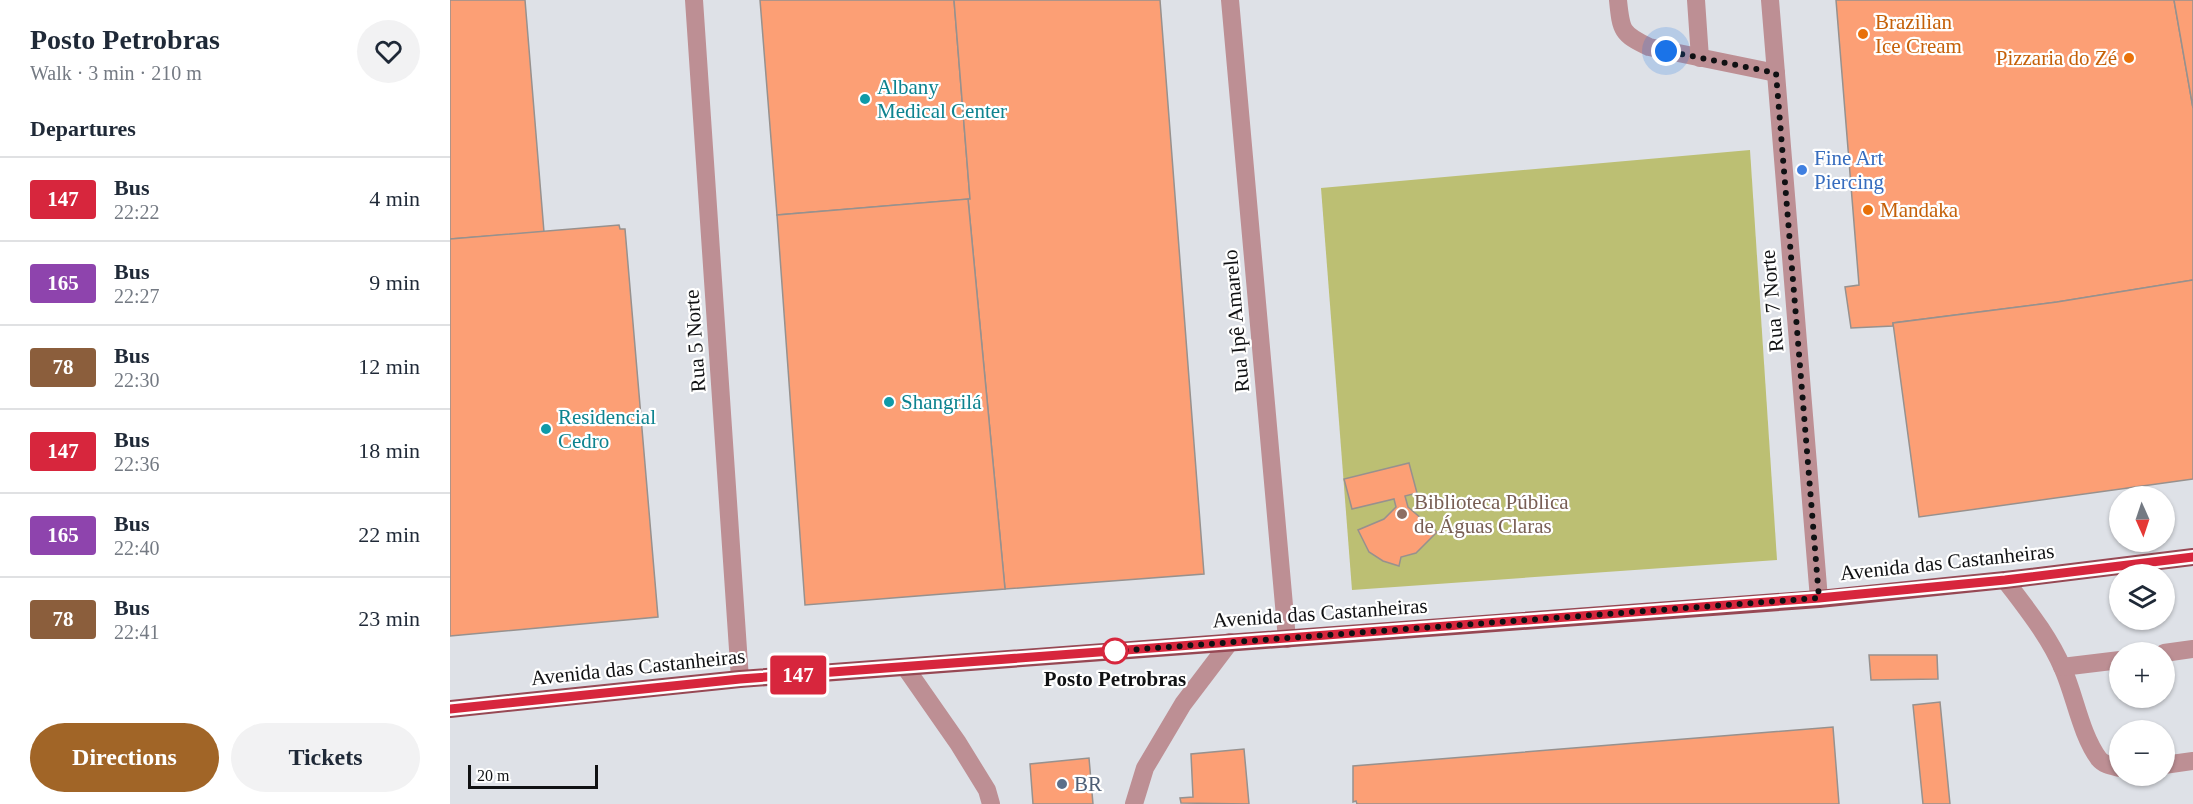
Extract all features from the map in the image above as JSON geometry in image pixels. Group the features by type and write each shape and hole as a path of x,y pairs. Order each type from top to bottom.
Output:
{"main road":[{"name":"Avenida das Castanheiras","path":"450,709 740,679 1819,598 2005,580 2193,557"}],"street":[{"name":"Rua 5 Norte","path":"694,0 740,679"},
{"name":"Rua Ipê Amarelo","path":"1230,0 1287,639"},
{"path":"1618,0 1620,24 1630,38 1649,47 1776,73"},
{"path":"1696,0 1700,58"},
{"name":"Rua 7 Norte","path":"1770,0 1819,598"},
{"path":"2005,580 2042,630 2062,668 2099,760 2109,765"},
{"path":"1134,804 1144,768 1183,704 1230,642"},
{"path":"2175,651 2193,649"},
{"path":"2062,668 2109,662"},
{"path":"905,667 973,767 987,790 991,804"},
{"path":"2175,763 2193,761"}],"green space":[{"path":"1750,150 1777,560 1352,590 1321,188"}],"building":[{"path":"450,0 525,0 544,232 450,239"},
{"name":"Albany Medical Center","path":"760,0 954,0 970,199 777,215"},
{"path":"954,0 1160,0 1204,574 1005,589 968,199 970,199"},
{"path":"1836,0 2174,0 2193,108 2193,280 2057,302 1893,323 1893,326 1851,328 1845,287 1859,285"},
{"path":"2174,0 2193,0 2193,108"},
{"name":"Shangrilá","path":"968,199 1005,589 805,605 777,215"},
{"name":"Residencial Cedro","path":"619,225 620,229 625,229 658,617 450,636 450,239"},
{"path":"2193,280 2193,479 2143,486 2109,486 2109,491 1919,517 1893,323 2057,302"},
{"name":"Biblioteca Pública de Águas Claras","path":"1409,463 1417,493 1405,496 1408,507 1437,532 1416,553 1401,557 1399,566 1383,561 1369,552 1358,530 1384,519 1396,507 1394,499 1352,509 1344,479"},
{"path":"1869,655 1937,655 1938,679 1871,680"},
{"path":"1940,702 1950,804 1923,804 1913,705"},
{"path":"1833,727 1839,804 1357,804 1356,801 1353,802 1353,766"},
{"path":"1244,749 1249,804 1181,803 1180,798 1193,797 1191,754"},
{"name":"BR","path":"1089,758 1093,804 1033,804 1030,764"}],"bus line":[{"name":"147","path":"450,709 740,679 1819,598 2005,580 2193,557"}],"place":[{"name":"Brazilian Ice Cream","path":"1863,34"},
{"name":"Pizzaria do Zé","path":"2129,58"},
{"name":"Albany Medical Center","path":"865,99"},
{"name":"Fine Art Piercing","path":"1802,170"},
{"name":"Mandaka","path":"1868,210"},
{"name":"Shangrilá","path":"889,402"},
{"name":"Residencial Cedro","path":"546,429"},
{"name":"Biblioteca Pública de Águas Claras","path":"1402,514"},
{"name":"Posto Petrobras","path":"1115,651"},
{"name":"BR","path":"1062,784"}],"route":[{"path":"1115,651 1819,598 1776,73 1666,51"}]}
